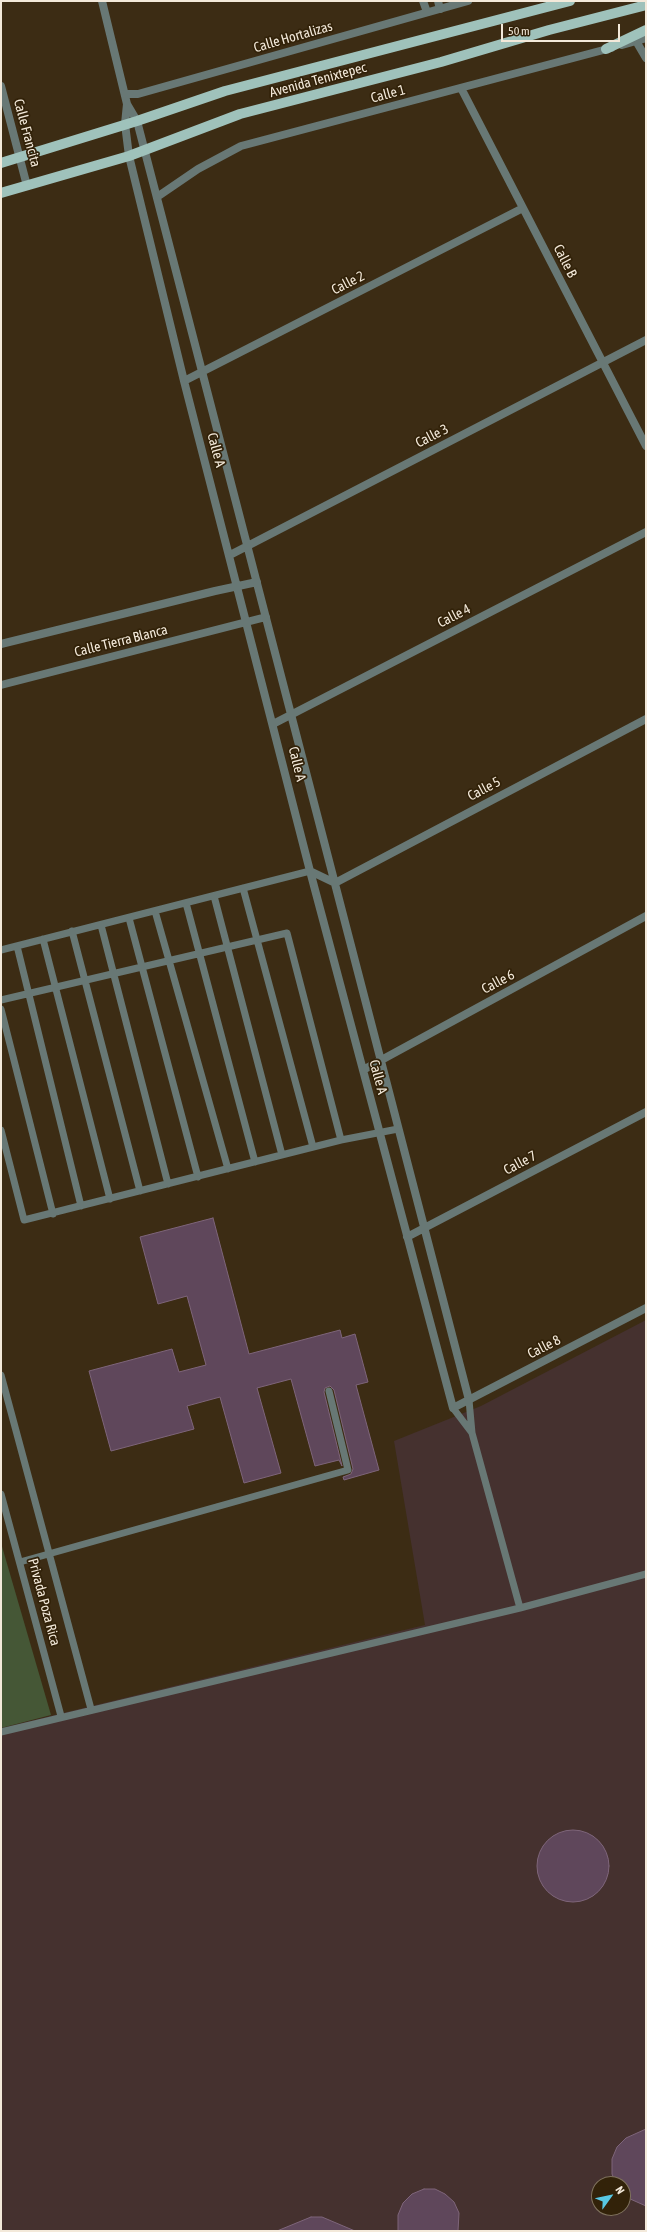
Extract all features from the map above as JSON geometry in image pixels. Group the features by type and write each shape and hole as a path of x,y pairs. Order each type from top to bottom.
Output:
{"main road":[{"name":"Avenida Tenixtepec","path":"1,163 137,121 225,91 570,1"},
{"name":"Avenida Tenixtepec","path":"1,193 129,156 240,114 441,62 549,30 646,5"},
{"path":"606,49 646,30"}],"street":[{"path":"102,1 127,104"},
{"path":"423,1 427,12"},
{"name":"Calle Hortalizas","path":"125,94 138,94 427,12 439,5 468,1"},
{"name":"Calle 1","path":"156,197 198,169 241,146 646,38"},
{"path":"636,41 646,58"},
{"name":"Calle Francita","path":"1,86 27,186"},
{"name":"Calle B","path":"461,88 646,446"},
{"name":"Calle A","path":"127,104 137,121 335,883 423,1229 469,1400"},
{"name":"Calle A","path":"127,104 125,124 129,156 184,381 238,586 310,871 453,1408"},
{"name":"Calle 2","path":"184,381 523,208"},
{"name":"Calle 3","path":"230,555 646,340"},
{"name":"Calle 4","path":"273,724 646,532"},
{"name":"Calle Tierra Blanca","path":"1,644 257,582"},
{"name":"Calle Tierra Blanca","path":"1,685 266,617"},
{"name":"Calle 5","path":"335,883 646,719"},
{"path":"310,871 335,883"},
{"name":"Calle 6","path":"363,1070 646,916"},
{"name":"Calle 7","path":"407,1237 646,1112"},
{"name":"Calle 8","path":"453,1408 646,1308"}],"lane":[{"path":"1,950 310,871"},
{"path":"243,888 313,1147"},
{"path":"214,896 282,1155"},
{"path":"186,903 255,1162"},
{"path":"156,911 228,1169"},
{"path":"129,918 198,1177"},
{"path":"101,925 168,1184"},
{"path":"72,932 140,1191"},
{"path":"1,1000 55,989 170,960 228,948 287,933 341,1140"},
{"path":"43,939 110,1199"},
{"path":"17,946 81,1206"},
{"path":"1,1008 53,1214"},
{"path":"1,1130 24,1220 53,1214 341,1140 398,1129"},
{"path":"1,1375 91,1709"},
{"path":"20,1562 50,1556 348,1470 329,1391"},
{"path":"469,1400 472,1433 520,1608"},
{"path":"453,1408 472,1433"},
{"name":"Privada Poza Rica","path":"1,1494 61,1716"},
{"path":"1,1732 61,1716 520,1608 646,1574"}],"shaded area":[{"path":"646,1320 646,2231 1,2231 1,1728 425,1625 394,1441 481,1406"}],"green space":[{"path":"1,1543 51,1715 1,1728"}],"building":[{"path":"213,1218 249,1354 340,1330 342,1338 355,1334 368,1382 356,1385 379,1470 344,1480 343,1477 351,1474 353,1469 334,1390 330,1386 325,1388 324,1392 342,1466 339,1460 315,1466 291,1379 257,1388 281,1473 244,1483 220,1397 187,1406 194,1429 111,1451 89,1371 172,1349 179,1372 206,1365 187,1296 158,1304 140,1237"},
{"path":"566,1830 580,1830 587,1832 599,1840 607,1852 609,1866 607,1880 599,1892 587,1900 580,1902 566,1902 559,1900 547,1892 539,1880 537,1873 537,1859 539,1852 547,1840 559,1832"},
{"path":"646,2129 646,2206 631,2199 631,2176 613,2176 612,2174 612,2159 617,2147 626,2138"},
{"path":"424,2189 435,2189 445,2194 454,2202 459,2213 458,2231 398,2231 398,2215 403,2203 412,2194"},
{"path":"311,2217 322,2217 355,2231 277,2231"}]}
